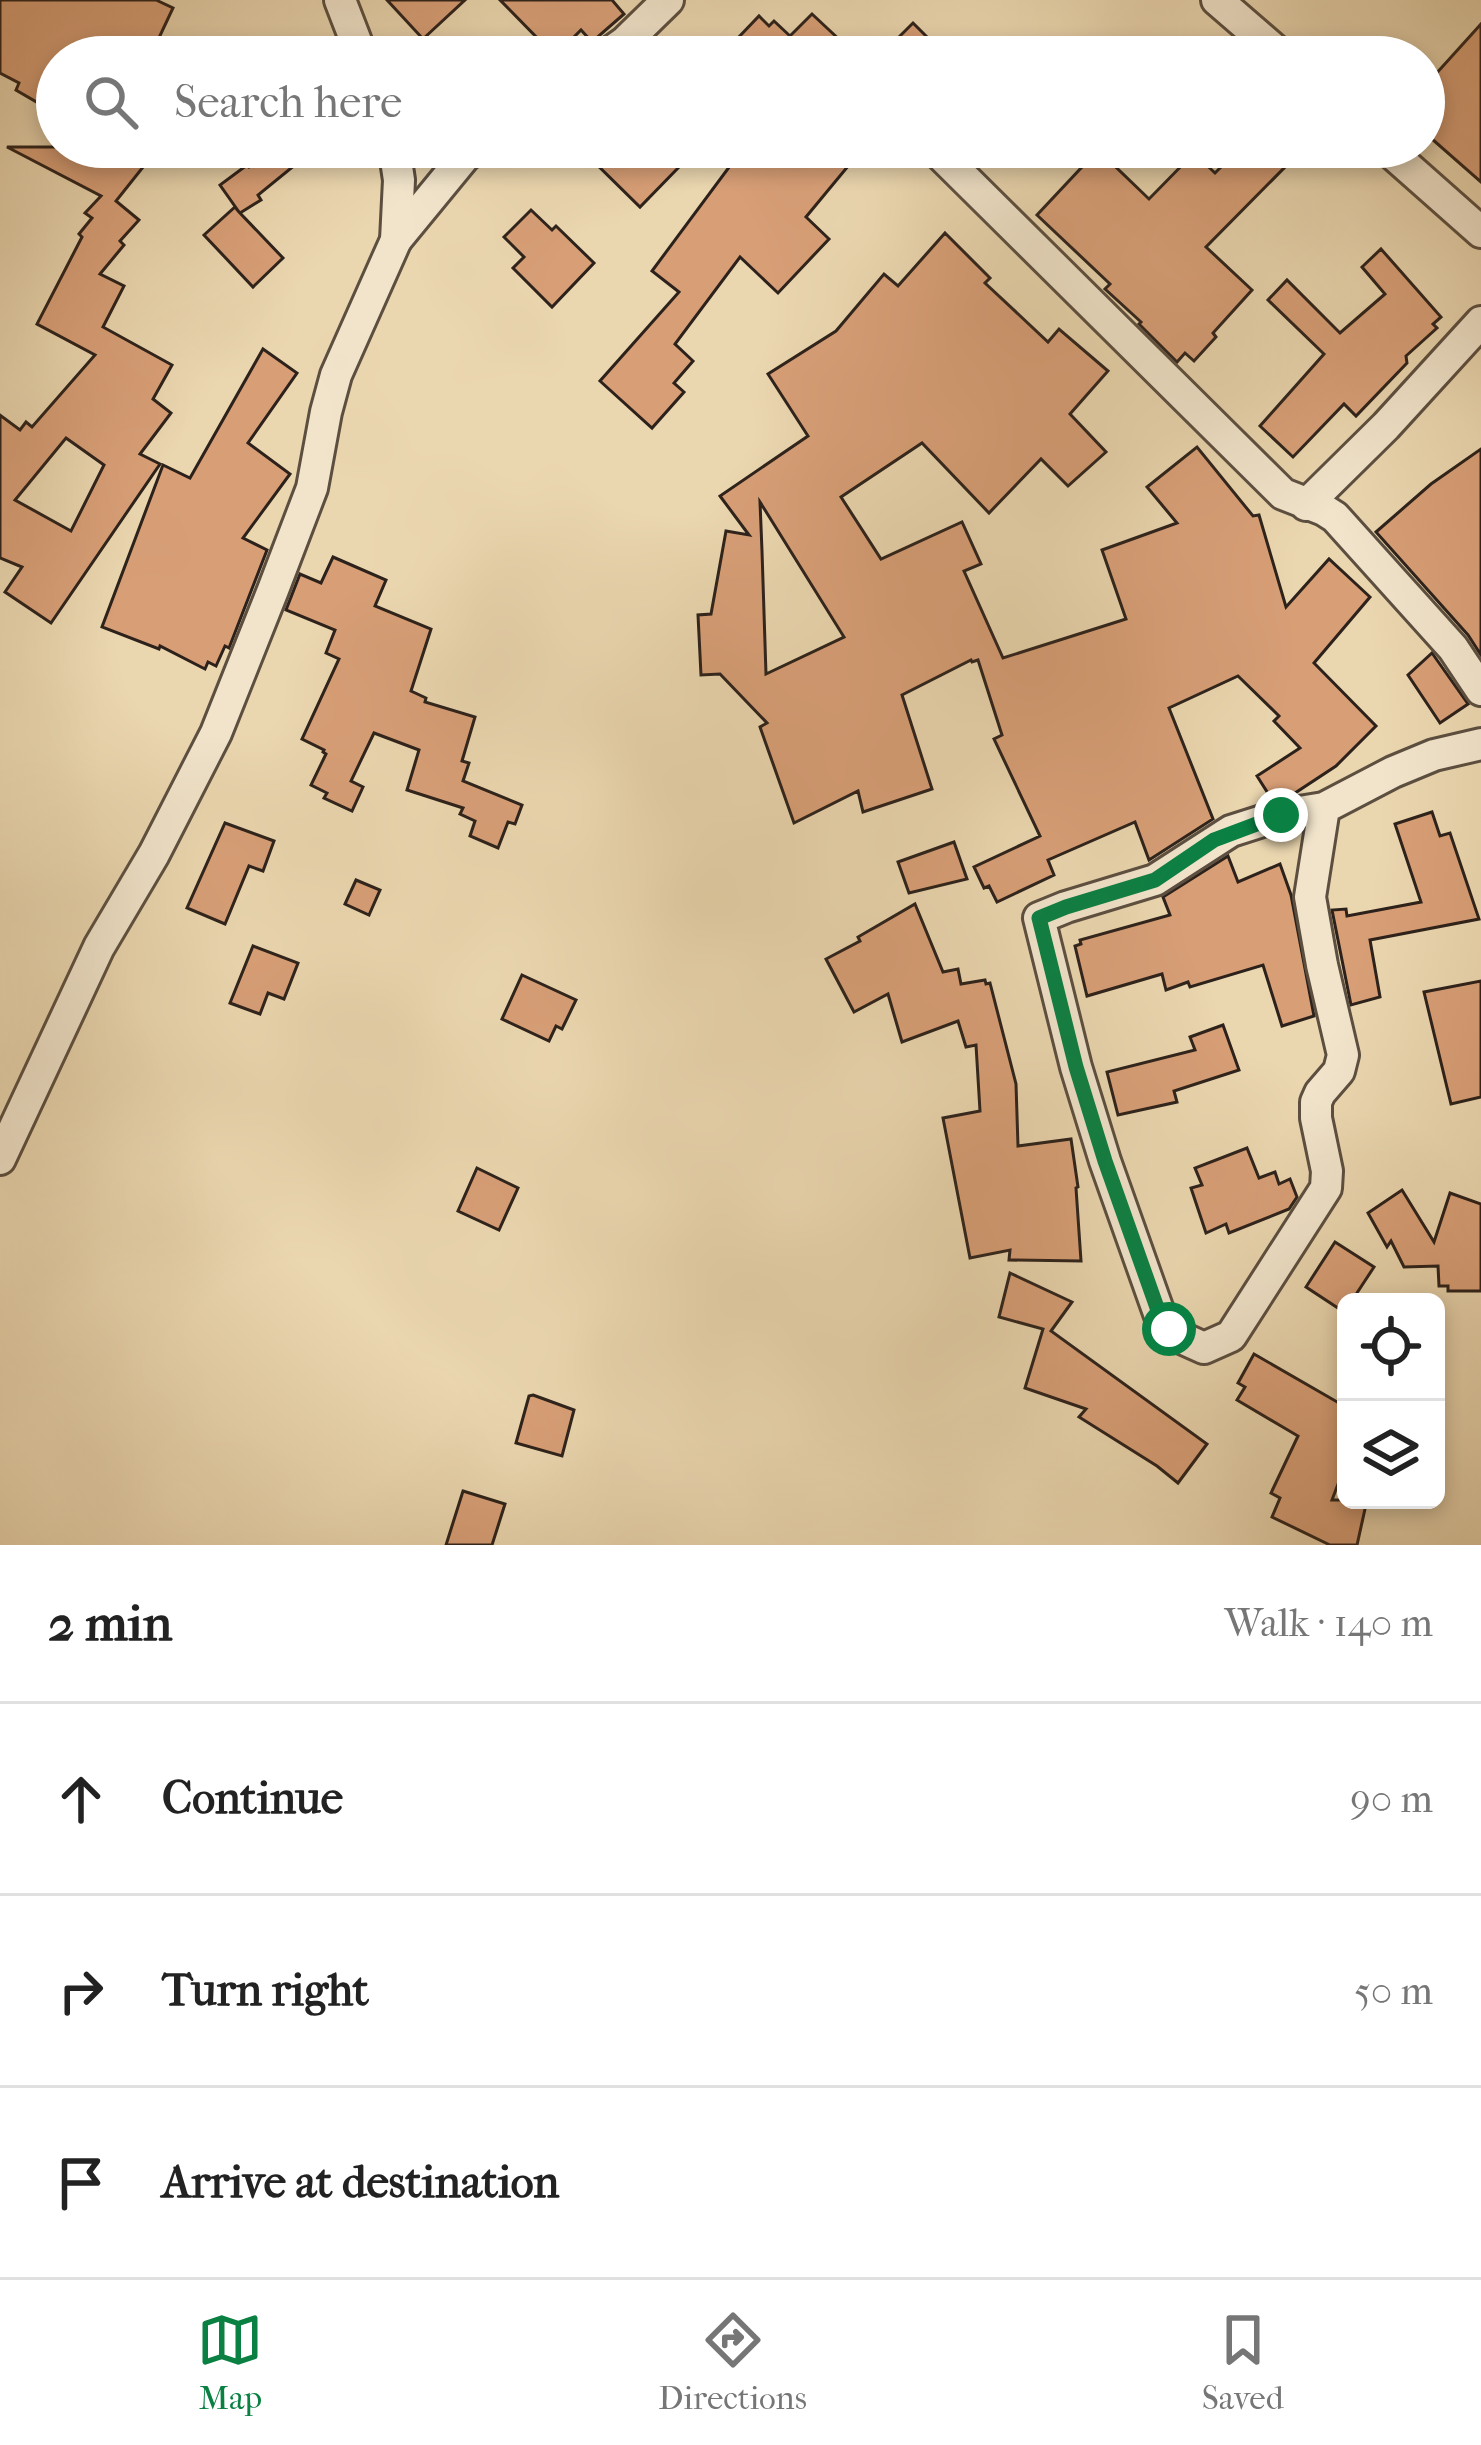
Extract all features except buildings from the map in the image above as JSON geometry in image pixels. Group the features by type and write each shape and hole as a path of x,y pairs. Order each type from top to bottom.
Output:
{"street":[{"path":"340,0 354,36"},
{"path":"631,36 668,0"},
{"path":"1217,0 1259,36"},
{"path":"396,240 397,168"},
{"path":"0,1159 99,947 154,854 216,733 312,488 336,375 396,240 455,168"},
{"path":"954,168 1271,484 1335,517 1453,648 1481,690"},
{"path":"1409,168 1481,232"},
{"path":"1306,505 1481,322"},
{"path":"1324,808 1310,897 1343,1054 1340,1071 1316,1102 1326,1188 1231,1336 1204,1348 1175,1335 1160,1316 1082,1086 1039,918 1155,880 1231,832 1281,815 1324,808 1434,755 1481,744"}],"route":[{"path":"1169,1329 1160,1316 1105,1161 1039,918 1155,880 1214,840 1281,815"}]}
